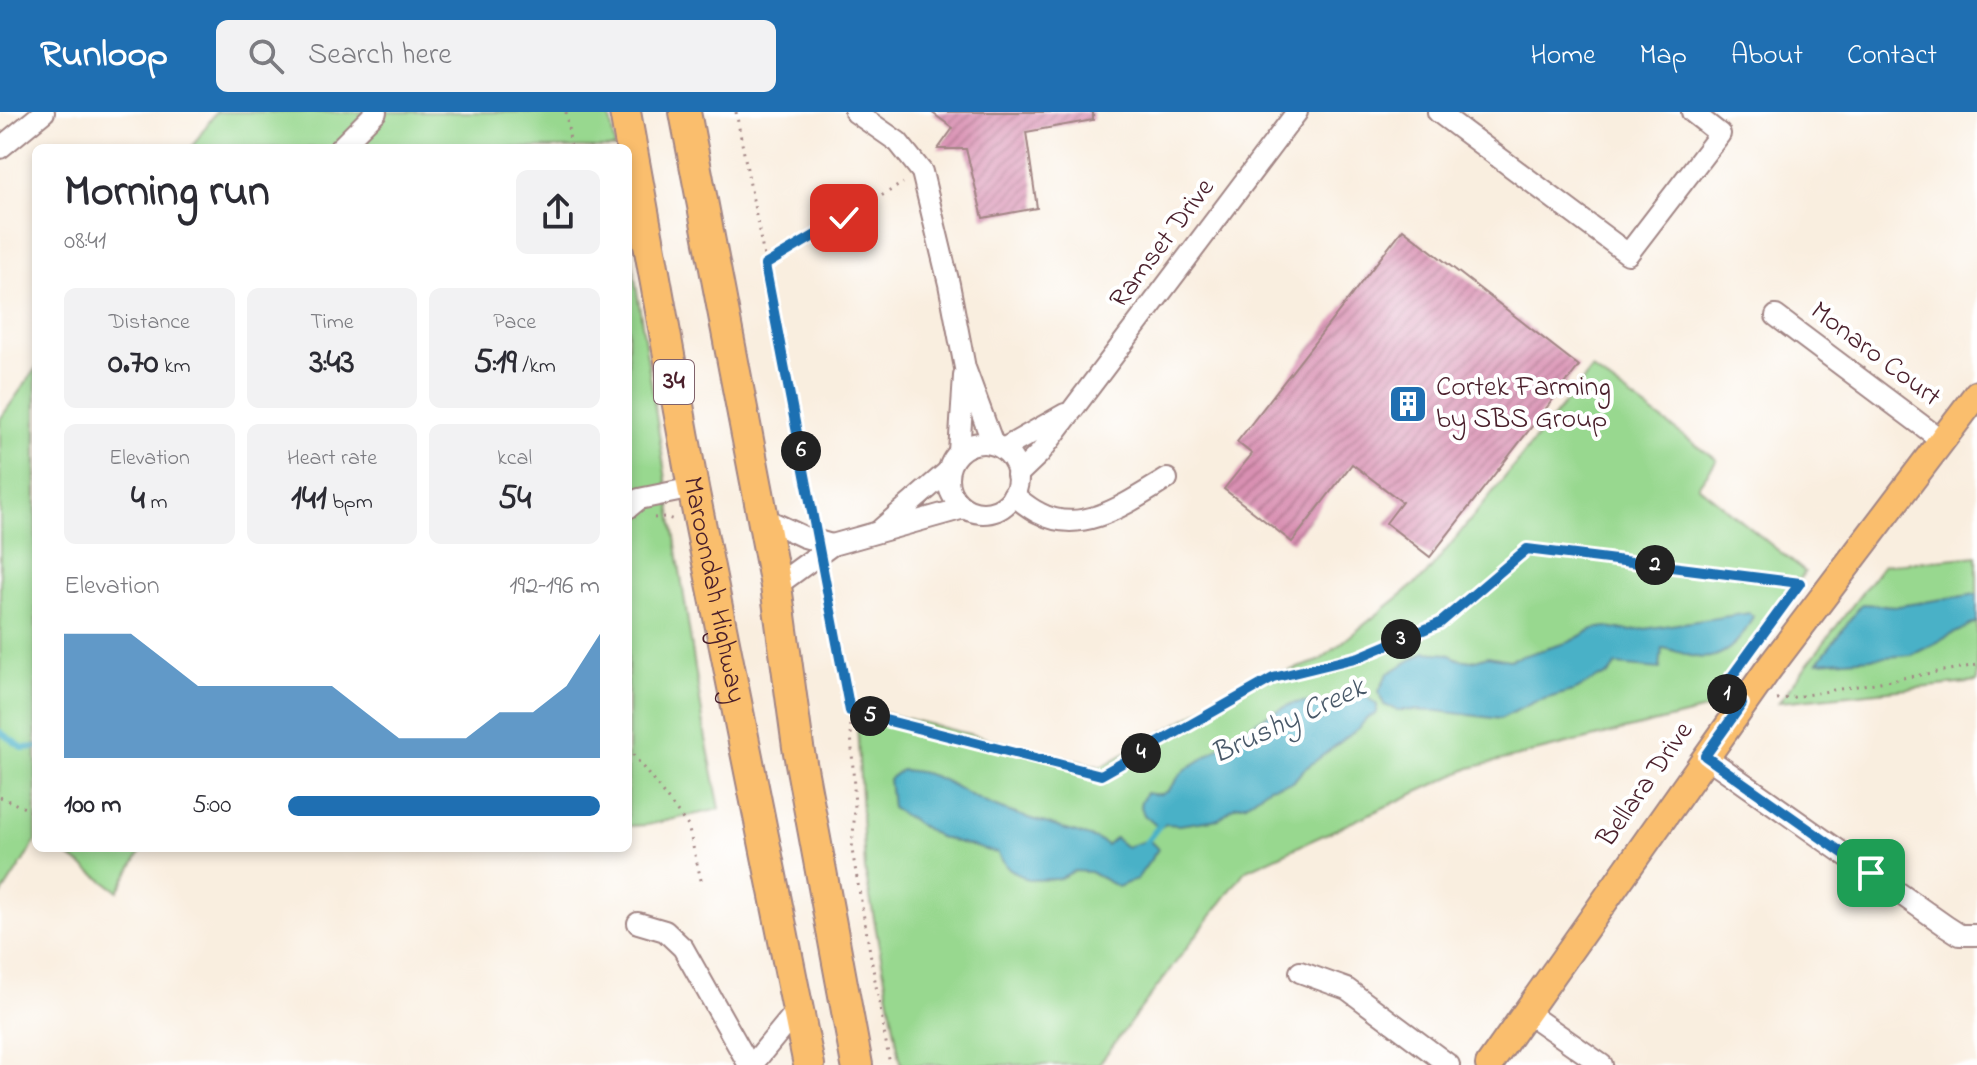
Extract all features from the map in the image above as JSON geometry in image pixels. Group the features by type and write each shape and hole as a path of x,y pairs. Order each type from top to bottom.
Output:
{"highway":[{"name":"Maroondah Highway","path":"625,112 631,144"},
{"name":"Maroondah Highway","path":"685,112 776,586 798,747 857,1065"},
{"name":"Maroondah Highway","path":"632,151 693,488 809,1065"}],"main road":[{"name":"Bellara Drive","path":"1489,1065 1742,704 1977,394"}],"street":[{"path":"0,148 44,112"},
{"path":"344,144 376,112"},
{"path":"855,112 898,142 922,172 965,368 998,447 1015,465 1015,485 997,509 975,512 964,508 951,491 948,471"},
{"name":"Ramset Drive","path":"1015,485 1297,112"},
{"path":"1438,112 1628,254 1720,134 1692,112"},
{"name":"Monaro Court","path":"1776,316 1940,439"},
{"path":"875,535 948,471 959,452 965,368"},
{"name":"Ramset Drive","path":"998,447 1074,409"},
{"path":"959,452 975,444 998,447"},
{"path":"1015,485 1040,514 1065,520 1104,516 1167,479"},
{"path":"632,505 639,499 693,488"},
{"path":"776,586 824,546 875,535 964,508"},
{"path":"761,517 824,546"},
{"path":"1705,756 1946,926 1960,935 1977,935"},
{"path":"638,923 665,931 683,948 750,1065 798,1009"},
{"path":"1300,972 1347,989 1449,1065"},
{"path":"1526,1012 1602,1065"}],"path":[{"path":"566,112 570,144"},
{"path":"736,112 824,546 850,711 855,808 852,850 890,1065"},
{"path":"765,265 922,172"},
{"path":"850,711 1101,775 1273,678 1359,657 1440,623 1527,549 1800,583 1722,690 1742,704"},
{"path":"1770,708 1778,697 1977,665"},
{"path":"632,753 688,826 702,884"},
{"path":"0,797 32,811"}],"green space":[{"path":"216,112 609,112 614,144 194,144"},
{"path":"632,259 706,739 720,809 632,826"},
{"path":"1592,369 1717,460 1698,486 1805,572 1705,710 1470,768 1245,871 1098,1065 901,1065 865,870 856,706 1101,767 1245,685 1319,661 1426,575"},
{"path":"32,374 32,847 0,897 0,419"},
{"path":"1977,556 1977,682 1779,702 1883,565"},
{"path":"63,852 141,852 118,891"}],"water":[{"path":"1977,594 1977,622 1912,655 1818,662 1862,604 1898,606"},
{"path":"1749,613 1753,616 1743,635 1719,654 1699,658 1662,648 1660,669 1616,665 1608,675 1576,690 1534,702 1500,719 1438,711 1397,710 1384,705 1379,691 1387,674 1425,652 1472,661 1488,656 1509,660 1569,642 1593,629 1607,627 1631,631"},
{"path":"1361,692 1377,705 1377,713 1302,771 1293,782 1269,787 1219,819 1166,824 1159,828 1144,815 1140,804 1146,793 1162,794 1167,791 1189,767 1275,711 1295,703 1332,702"},
{"path":"901,770 939,778 1000,809 1092,837 1107,845 1115,838 1126,847 1149,840 1158,849 1137,879 1118,887 1090,872 1074,871 1059,879 1028,880 1007,867 997,853 939,837 892,808 889,779"}],"building":[{"path":"931,112 1093,112 1093,120 1026,132 1037,208 983,218 966,149 938,149 953,128"},
{"name":"Cortek Farming by SBS Group","path":"1403,229 1579,366 1430,557 1386,523 1402,502 1352,464 1292,542 1224,489 1252,454 1237,442"}],"waterway":[{"name":"Brushy Creek","path":"0,732 23,748 32,747"},
{"name":"Brushy Creek","path":"1144,845 1162,822"}],"place":[{"name":"Cortek Farming by SBS Group","path":"1408,404"}],"route":[{"path":"844,218 765,265 850,711 1101,775 1273,678 1359,657 1440,623 1527,549 1800,583 1722,690 1742,704 1705,756 1871,873"}]}
